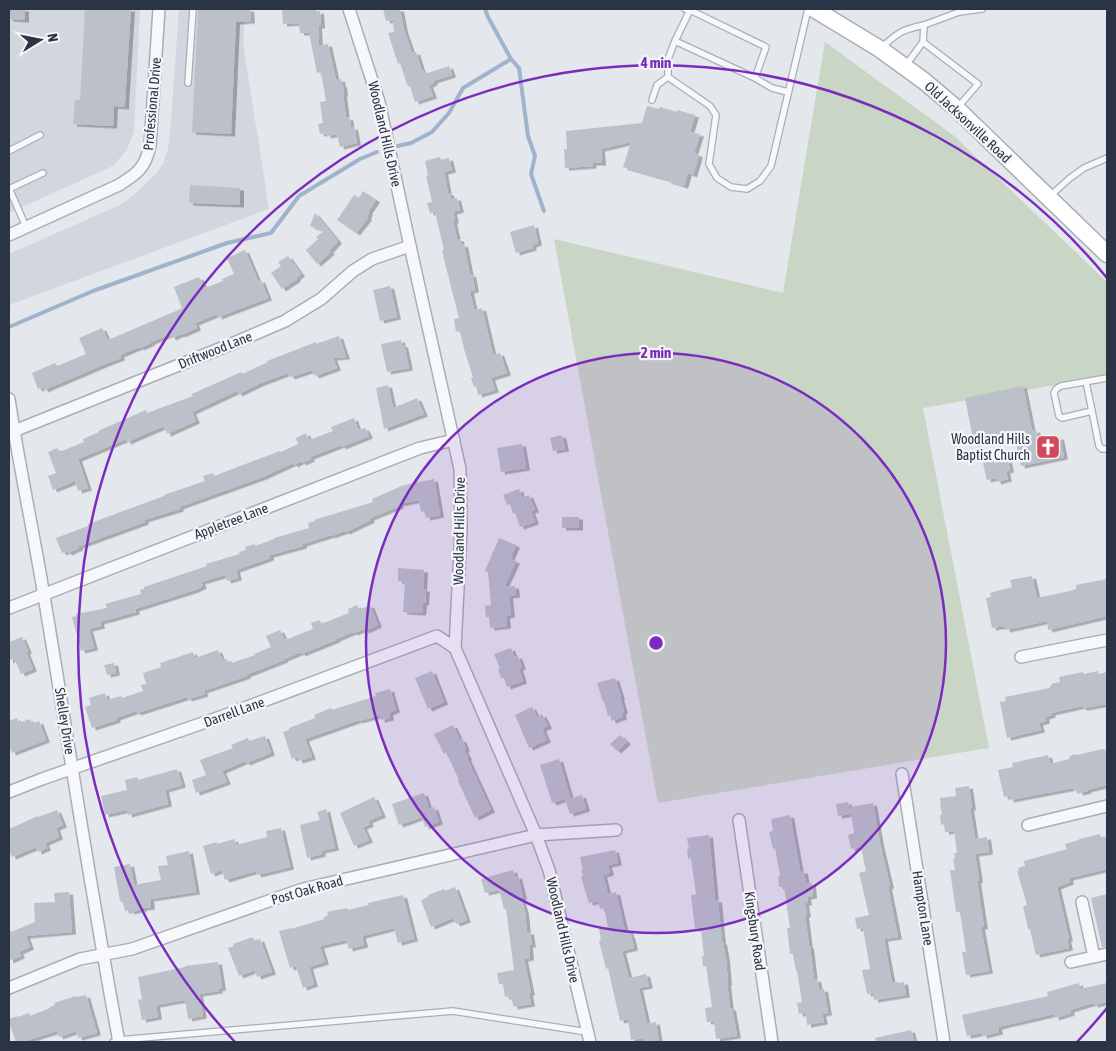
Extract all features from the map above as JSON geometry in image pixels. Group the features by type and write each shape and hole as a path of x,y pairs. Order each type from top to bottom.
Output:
{"main road":[{"name":"Old Jacksonville Road","path":"825,11 905,66 956,108 1107,254"}],"street":[{"name":"Professional Drive","path":"9,235 119,185 131,178 147,159 150,146 159,9"},
{"name":"Woodland Hills Drive","path":"349,9 379,102 460,469 461,529 456,648 536,835 549,870 589,1037"},
{"name":"Driftwood Lane","path":"11,432 285,321 320,299 353,271 372,259 410,246"},
{"name":"Shelley Drive","path":"9,399 11,432 44,594 117,1041"},
{"name":"Appletree Lane","path":"9,608 420,448 454,440"},
{"name":"Darrell Lane","path":"9,792 134,746 223,716 437,636 456,648"},
{"path":"1021,657 1107,640"},
{"name":"Hampton Lane","path":"902,774 944,1042"},
{"path":"1028,825 1107,806"},
{"name":"Kingsbury Road","path":"739,820 772,1042"},
{"name":"Post Oak Road","path":"9,988 80,959 132,949 304,889 536,835 616,830"},
{"path":"1082,902 1094,957"},
{"path":"1071,962 1107,954"}],"lane":[{"path":"188,83 192,9"},
{"path":"668,77 710,106 716,115 709,164 717,178 731,187 747,189 760,181 771,166 808,9"},
{"path":"880,49 901,31 924,26 959,12 982,9"},
{"path":"668,77 668,59 687,10 766,47 756,78"},
{"path":"905,66 923,42 924,26"},
{"path":"675,41 756,78 772,88 788,92"},
{"path":"923,42 978,84 956,108"},
{"path":"652,100 657,86 668,77"},
{"path":"9,151 40,135"},
{"path":"1049,197 1084,168 1107,158"},
{"path":"26,227 9,189 43,172"},
{"path":"1092,411 1062,418 1058,413 1054,393 1061,386 1107,378"},
{"path":"1086,382 1099,446 1102,449 1107,449"},
{"path":"117,1041 453,1011 589,1037"}],"shaded area":[{"path":"9,9 140,9 134,132 126,151 113,166 9,213"},
{"path":"179,9 245,9 243,43 269,209 9,305 9,254 122,204 154,176 163,164 168,149 170,133"}],"green space":[{"path":"825,42 953,135 1107,282 1107,376 923,408 989,748 658,803 554,239 783,293"}],"building":[{"path":"9,9 25,9 25,20 9,19"},
{"path":"85,9 131,9 125,107 114,106 113,126 73,124 75,100 80,100"},
{"path":"198,9 250,9 251,21 236,22 231,134 192,132"},
{"path":"282,9 316,9 316,12 320,11 321,26 318,26 319,46 328,44 336,80 341,79 343,85 346,118 349,117 351,128 354,127 357,143 340,147 337,134 327,136 326,133 320,134 318,124 323,123 320,102 326,101 321,72 317,73 309,33 300,33 299,23 283,24"},
{"path":"383,9 400,9 404,30 412,53 416,52 422,71 425,74 449,66 452,75 433,81 434,83 429,85 433,96 415,102 400,63 398,64 388,33 394,32 393,20 386,21"},
{"path":"647,106 659,109 660,107 677,112 677,110 695,115 690,132 700,134 694,153 699,155 693,175 688,173 684,186 623,167 631,142 601,149 602,163 592,163 593,166 565,168 564,149 567,149 566,131 642,123"},
{"path":"440,157 441,160 449,158 452,170 444,172 448,193 450,193 451,199 457,198 460,210 453,212 455,221 453,221 457,239 460,239 461,245 464,244 470,275 472,274 475,290 470,291 474,310 482,308 493,355 500,353 507,373 491,378 495,390 478,395 476,386 474,387 471,378 473,377 460,331 456,332 454,319 459,318 442,250 444,250 435,212 430,213 427,203 432,202 426,176 428,175 425,161"},
{"path":"190,185 240,188 240,205 189,203"},
{"path":"363,191 376,200 368,212 368,218 356,233 337,220 354,195 359,198"},
{"path":"315,213 338,241 329,251 331,252 317,264 306,250 318,239 316,237 324,231 310,226"},
{"path":"534,225 538,243 532,245 533,248 516,253 510,232"},
{"path":"245,250 258,281 261,280 268,298 218,317 217,314 195,323 197,328 181,335 172,338 170,334 120,355 121,358 44,390 43,387 38,389 32,373 55,363 57,366 86,354 79,338 102,328 108,340 182,308 174,287 199,277 205,288 223,281 222,279 234,274 227,258"},
{"path":"288,256 301,274 282,289 271,273 281,266 278,262"},
{"path":"390,286 397,317 380,321 373,290"},
{"path":"339,336 346,357 333,358 337,368 315,376 312,370 291,377 288,373 238,394 237,391 192,412 196,421 167,434 164,426 127,442 126,439 78,459 88,488 78,491 75,481 53,490 48,476 56,473 48,452 57,448 59,451 62,451 84,442 83,439 98,431 146,410 147,413 193,396 192,394 241,372 242,374 267,361 316,342 316,344"},
{"path":"401,340 402,345 404,345 409,368 387,372 381,344"},
{"path":"388,385 393,408 417,398 424,414 384,429 376,388"},
{"path":"1023,386 1032,431 1036,430 1039,441 1060,437 1064,457 1021,466 1015,438 974,444 965,398"},
{"path":"354,418 358,430 365,428 369,436 310,457 311,459 302,463 301,461 294,465 293,463 263,477 179,507 180,509 144,520 145,522 79,546 79,548 68,553 67,551 62,553 56,538 88,526 88,524 205,481 203,476 213,473 214,476 281,452 298,444 296,438 306,433 309,440 333,431 331,427"},
{"path":"562,435 565,449 553,451 550,438"},
{"path":"522,444 526,468 501,472 497,448"},
{"path":"1008,460 1010,470 1006,471 1008,479 997,482 996,478 987,480 983,463"},
{"path":"434,479 440,515 426,518 425,511 421,512 419,500 399,504 400,506 370,518 371,520 346,532 270,555 270,558 236,570 238,578 227,581 225,575 201,582 203,586 195,590 135,609 136,612 100,622 101,626 89,629 94,648 81,651 72,617 76,616 76,614 107,608 105,604 141,594 140,590 144,589 144,587 207,566 206,564 240,554 239,552 246,550 245,547 255,544 255,546 274,538 309,528 308,523 314,520 373,502 372,499 404,485"},
{"path":"519,489 522,498 529,495 535,510 531,511 535,522 520,527 515,513 513,514 510,504 507,505 503,495"},
{"path":"562,517 579,517 579,528 562,528"},
{"path":"499,538 516,545 510,559 516,561 504,587 515,586 516,595 509,596 511,615 506,616 507,626 490,628 485,606 491,605 488,572 485,571"},
{"path":"398,568 424,570 423,589 426,589 422,613 403,612 405,582 398,581"},
{"path":"1032,576 1037,598 1076,589 1076,585 1107,579 1107,616 1048,630 1047,621 1006,630 1005,626 992,628 986,598 991,597 990,593 1012,587 1010,580"},
{"path":"357,605 359,610 370,605 378,625 365,631 364,629 353,632 301,654 301,652 284,659 247,676 203,691 205,694 188,699 187,697 137,713 136,711 116,718 117,720 92,728 85,707 91,705 89,698 105,693 107,700 121,696 122,698 143,691 141,685 146,684 143,673 161,667 160,663 193,652 195,658 218,650 222,660 227,659 229,664 271,647 266,636 280,630 285,640 313,629 311,623 320,620 321,624 349,613 348,609"},
{"path":"22,637 33,669 21,674 14,658 9,661 9,642"},
{"path":"511,648 514,657 518,656 522,667 519,668 523,681 507,687 504,678 501,678 498,669 500,668 494,654"},
{"path":"114,663 116,673 107,675 104,665"},
{"path":"432,671 444,702 428,709 415,678"},
{"path":"1098,671 1098,674 1107,672 1107,704 1084,708 1082,706 1051,713 1052,715 1045,717 1046,721 1039,723 1041,730 1007,738 1000,702 1006,701 1005,697 1050,688 1051,684 1060,682 1059,677"},
{"path":"615,678 624,711 622,712 623,717 612,721 610,715 608,716 597,683"},
{"path":"390,689 396,710 389,713 390,718 381,720 380,715 359,720 305,739 312,757 299,761 297,757 292,759 283,732 315,718 314,715 331,708 332,710 376,696 375,693"},
{"path":"532,707 537,717 542,714 548,726 542,729 547,740 529,748 515,715"},
{"path":"17,718 19,723 30,719 32,724 39,721 46,740 12,753 9,745 9,721"},
{"path":"453,725 460,740 462,739 467,758 491,810 475,818 446,752 444,754 434,734"},
{"path":"620,735 627,742 617,751 610,744"},
{"path":"265,736 271,753 222,771 227,782 196,793 192,780 206,775 200,760 233,748 231,745 248,738 249,741"},
{"path":"1103,749 1107,751 1107,785 1079,793 1078,790 1073,791 1073,788 1010,800 1009,796 1004,797 998,770 1013,767 1012,763 1048,755 1050,764 1069,759 1070,756 1076,754"},
{"path":"559,759 570,797 552,803 540,765"},
{"path":"177,769 182,785 165,790 168,804 128,815 127,810 105,815 101,796 127,790 125,780 137,777 138,780"},
{"path":"969,786 975,839 987,837 989,852 975,854 984,927 981,927 989,971 966,975 962,952 966,952 960,912 956,912 950,870 955,870 953,859 955,858 954,853 957,853 954,831 945,832 944,824 941,825 940,798 956,796 955,788"},
{"path":"424,793 429,809 434,807 439,822 425,827 422,817 399,825 392,804"},
{"path":"582,795 586,809 570,814 565,800"},
{"path":"374,797 382,815 368,821 370,824 363,827 369,840 354,846 340,813"},
{"path":"848,802 850,814 838,816 836,804"},
{"path":"873,803 898,937 884,939 886,951 892,983 904,982 906,995 874,1000 873,993 867,994 862,970 870,969 863,928 857,929 855,918 869,915 859,873 866,871 861,847 851,849 848,835 854,833 850,807"},
{"path":"326,809 335,848 321,851 322,854 307,858 300,825 320,820 317,812"},
{"path":"57,810 63,825 56,828 59,837 45,843 47,848 38,852 36,847 12,857 9,850 9,829"},
{"path":"790,815 800,871 804,871 806,884 812,883 813,896 807,897 808,903 805,903 807,915 805,915 814,980 817,979 819,990 824,989 828,1013 822,1014 824,1022 807,1025 806,1013 799,1014 797,1003 802,1002 793,954 790,954 787,928 790,928 784,887 779,887 778,877 780,876 775,848 773,849 769,832 773,831 771,819"},
{"path":"281,828 290,867 257,875 256,871 225,880 222,870 211,874 203,846 234,839 236,845 267,837 266,831"},
{"path":"1100,834 1101,838 1107,836 1107,869 1069,878 1070,882 1057,887 1069,939 1067,939 1069,948 1036,955 1023,906 1027,905 1017,871 1019,871 1018,868 1025,866 1024,861 1067,849 1065,844"},
{"path":"709,835 715,900 718,900 722,942 726,959 730,1008 732,1008 737,1036 716,1039 714,1021 707,1022 705,1008 712,1007 706,966 703,966 702,956 704,956 701,928 695,929 691,895 696,894 691,858 688,859 687,849 689,849 687,838"},
{"path":"615,850 618,863 608,865 610,873 603,875 608,894 616,892 625,931 629,930 631,935 634,948 622,951 629,978 646,974 649,986 639,988 647,1024 656,1022 659,1042 643,1042 643,1038 631,1040 628,1019 620,1021 608,968 606,969 599,941 601,940 599,929 608,927 604,908 600,909 598,901 589,903 581,877 583,876 581,870 583,870 580,857"},
{"path":"189,851 196,892 150,899 151,907 130,912 130,910 125,911 123,903 120,901 114,867 130,864 134,885 161,880 158,866 168,865 166,856"},
{"path":"513,870 515,877 518,876 523,897 521,898 525,912 527,932 530,932 532,945 529,945 530,958 524,959 531,993 529,993 531,1004 514,1007 510,996 505,997 503,984 499,984 497,973 514,970 506,909 504,909 499,890 485,893 481,879"},
{"path":"455,887 467,920 456,924 453,918 431,927 421,900 428,897 428,895"},
{"path":"69,892 72,932 26,936 30,947 19,952 21,956 9,961 9,927 11,932 35,922 34,903 55,902 54,893"},
{"path":"1107,894 1107,947 1102,947 1091,898"},
{"path":"403,895 414,939 398,943 394,928 362,936 364,945 349,949 346,940 320,946 325,962 309,967 314,984 303,988 296,966 290,968 279,931 324,919 328,915 327,912 347,908 348,910"},
{"path":"253,937 254,941 260,939 272,972 257,977 255,970 239,976 228,948 234,946 233,944"},
{"path":"218,962 222,988 218,989 219,991 199,994 203,1016 188,1019 185,1000 156,1005 158,1017 142,1020 138,1000 142,999 138,977 185,966"},
{"path":"1079,983 1080,989 1107,983 1107,1002 1094,1005 1093,1003 1070,1010 1071,1013 1055,1018 1054,1014 998,1027 999,1032 983,1036 982,1033 967,1036 962,1015 1048,996 1047,992"},
{"path":"86,995 97,1033 78,1038 76,1031 59,1037 57,1031 28,1040 29,1042 16,1042 9,1019 29,1013 30,1016 50,1008 55,1005 54,1003"},
{"path":"911,1030 914,1042 876,1042 875,1038"}],"waterway":[{"path":"398,146 411,143 432,132 449,113 463,88 511,59 485,9"},
{"path":"511,59 519,68 528,136 535,156 531,174 544,211"},
{"path":"9,327 93,291 227,243 271,233 299,196 360,159 377,152"}],"place":[{"name":"Woodland Hills Baptist Church","path":"1048,447"}]}
